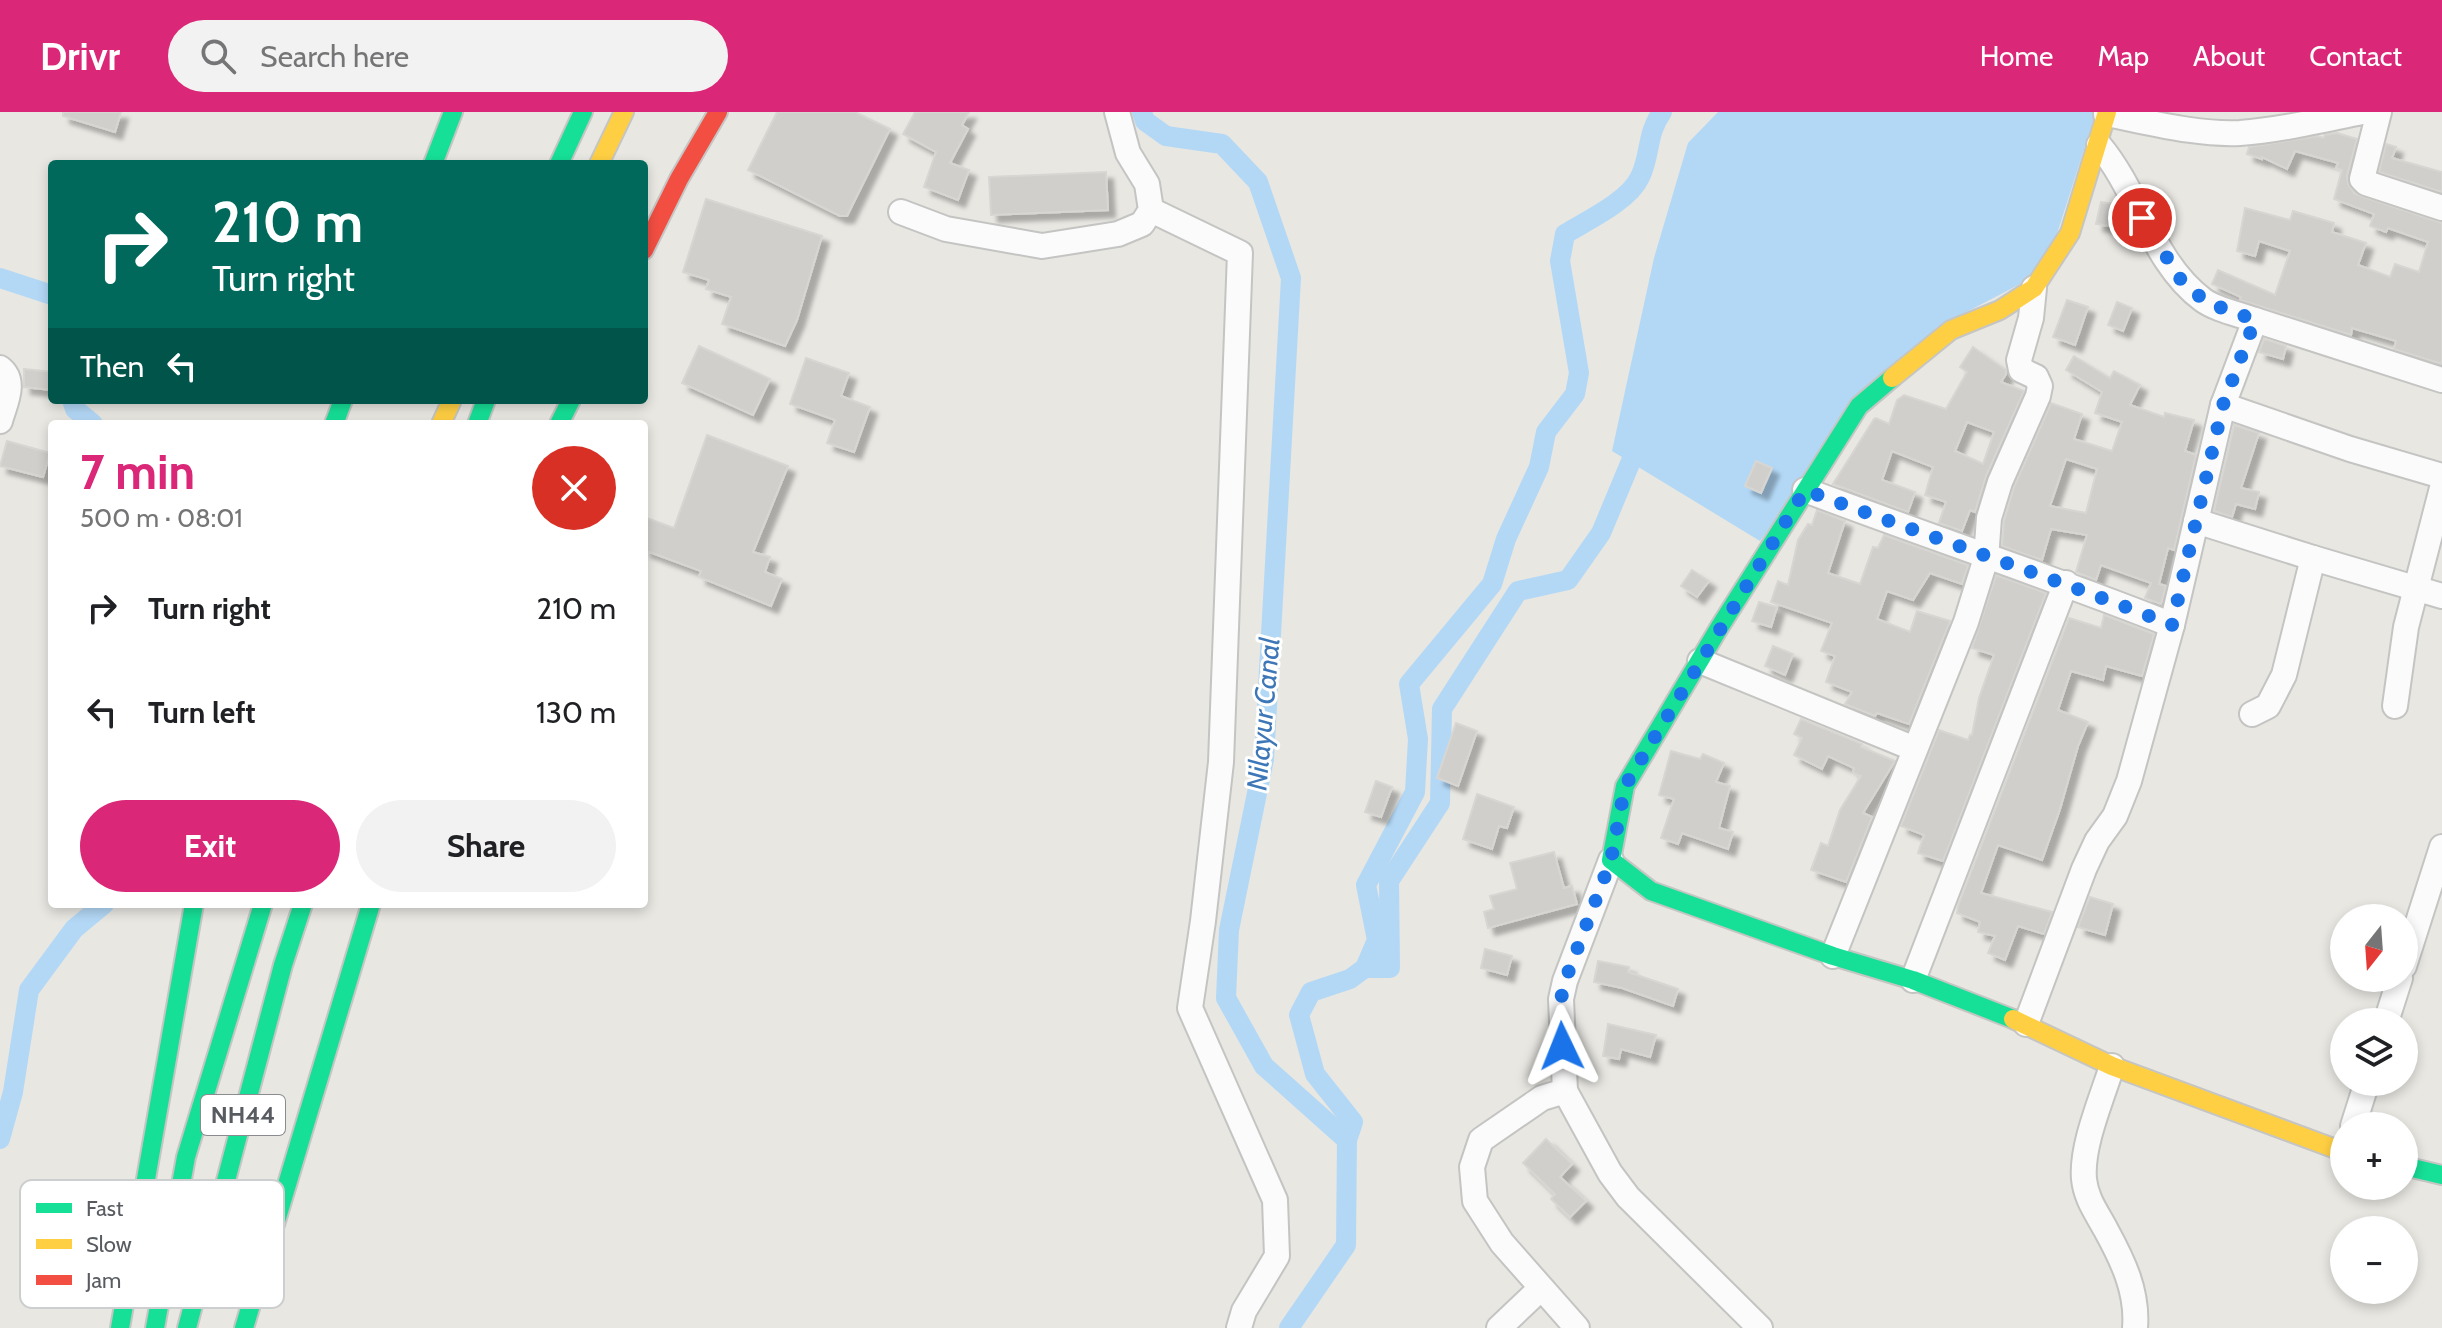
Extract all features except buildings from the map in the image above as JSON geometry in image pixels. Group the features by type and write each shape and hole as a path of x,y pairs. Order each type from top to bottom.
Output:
{"main road":[{"path":"435,160 453,112"},
{"path":"561,160 583,112"},
{"path":"601,160 624,112"},
{"path":"648,242 679,179 718,112"},
{"path":"2106,113 2099,145 2070,233 2034,288 2000,310 1951,330 1859,406 1625,786 1611,860 1651,891 1833,956 1913,980 2026,1024 2112,1066 2330,1147"},
{"path":"146,1180 193,908"},
{"name":"NH44","path":"182,1180 186,1157 262,908"},
{"name":"NH44","path":"226,1180 283,965 302,908"},
{"path":"284,1194 370,908"},
{"path":"2418,1169 2442,1175"},
{"path":"120,1328 123,1308"},
{"name":"NH44","path":"155,1328 159,1308"},
{"name":"NH44","path":"187,1328 192,1308"},
{"path":"244,1328 250,1308"}],"street":[{"path":"901,212 946,229 1042,246 1118,234 1142,224 1151,210 1147,184 1128,153 1117,112"},
{"path":"2106,113 2178,128 2237,133 2361,112"},
{"path":"2379,112 2362,179 2442,208"},
{"path":"2099,145 2115,164 2142,218 2181,280 2206,302 2442,380"},
{"path":"1151,210 1240,253 1221,762 1190,1008 1275,1200 1277,1256 1244,1311 1239,1328"},
{"path":"1833,956 1966,622 1986,558 1989,518 2000,482 2040,386 2036,377 2021,370 2019,360 2031,318 2034,288"},
{"path":"2026,1024 2084,869 2097,841 2115,816 2129,781 2172,625 2223,405 2255,320"},
{"path":"0,368 9,377 9,386 0,421"},
{"path":"2223,405 2350,449 2442,476"},
{"path":"2395,706 2406,627 2442,488"},
{"path":"1805,490 1986,558 2066,583 2172,625"},
{"path":"2196,521 2442,596"},
{"path":"2252,714 2268,706 2284,675 2313,558"},
{"path":"1913,980 2066,583"},
{"path":"1700,661 1915,749"},
{"path":"2418,922 2442,847"},
{"path":"1611,860 1561,999 1565,1091 1610,1173 1628,1197 1760,1328"},
{"path":"2112,1066 2088,1145 2084,1178 2089,1201 2128,1271 2137,1312 2135,1328"},
{"path":"1565,1091 1542,1098 1481,1140 1472,1167 1475,1201 1502,1243 1577,1328"},
{"path":"1499,1328 1540,1289"}],"water":[{"path":"1718,112 2096,112 2054,243 2026,281 1936,328 1760,541 1612,451 1654,258 1688,143"}],"waterway":[{"name":"Nilayur Canal","path":"1142,112 1145,121 1166,136 1222,144 1258,182 1291,278 1264,759 1229,930 1226,998 1264,1066 1347,1140 1346,1245 1289,1328"},
{"path":"1347,1140 1353,1122 1315,1074 1299,1015 1311,992 1350,979 1365,968 1377,940 1366,885 1415,792 1418,739 1409,684 1492,584 1506,539 1539,467 1546,432 1575,394 1579,373 1560,261 1565,234 1607,209 1635,186 1643,169 1653,128 1662,112"},
{"path":"0,278 48,294"},
{"path":"73,404 88,420"},
{"path":"1365,968 1390,968 1389,881 1440,803 1442,709 1518,591 1568,580 1601,533 1641,437"},
{"path":"0,1139 13,1092 29,990 74,929 99,908"}],"traffic: fast":[{"path":"435,160 453,112"},
{"path":"561,160 583,112"},
{"path":"1892,378 1859,406 1719,628 1625,786 1611,860 1651,891 1833,956 1913,980 2013,1019"},
{"path":"336,420 342,404"},
{"path":"478,420 484,404"},
{"path":"561,420 569,404"},
{"path":"146,1180 193,908"},
{"path":"182,1180 186,1157 262,908"},
{"path":"226,1180 283,965 302,908"},
{"path":"284,1194 370,908"},
{"path":"2418,1169 2442,1175"},
{"path":"120,1328 123,1308"},
{"path":"155,1328 159,1308"},
{"path":"187,1328 192,1308"},
{"path":"244,1328 250,1308"}],"traffic: slow":[{"path":"601,160 624,112"},
{"path":"1892,378 1951,330 2000,310 2034,288 2070,233 2107,112"},
{"path":"443,420 450,404"},
{"path":"2013,1019 2112,1066 2330,1147"}],"traffic: jam":[{"path":"648,242 679,179 718,112"}],"route":[{"path":"1562,1046 1561,999 1565,981 1611,860 1625,786 1805,490 1986,558 2066,583 2172,625 2223,405 2255,320 2206,302 2181,280 2142,218"}]}
